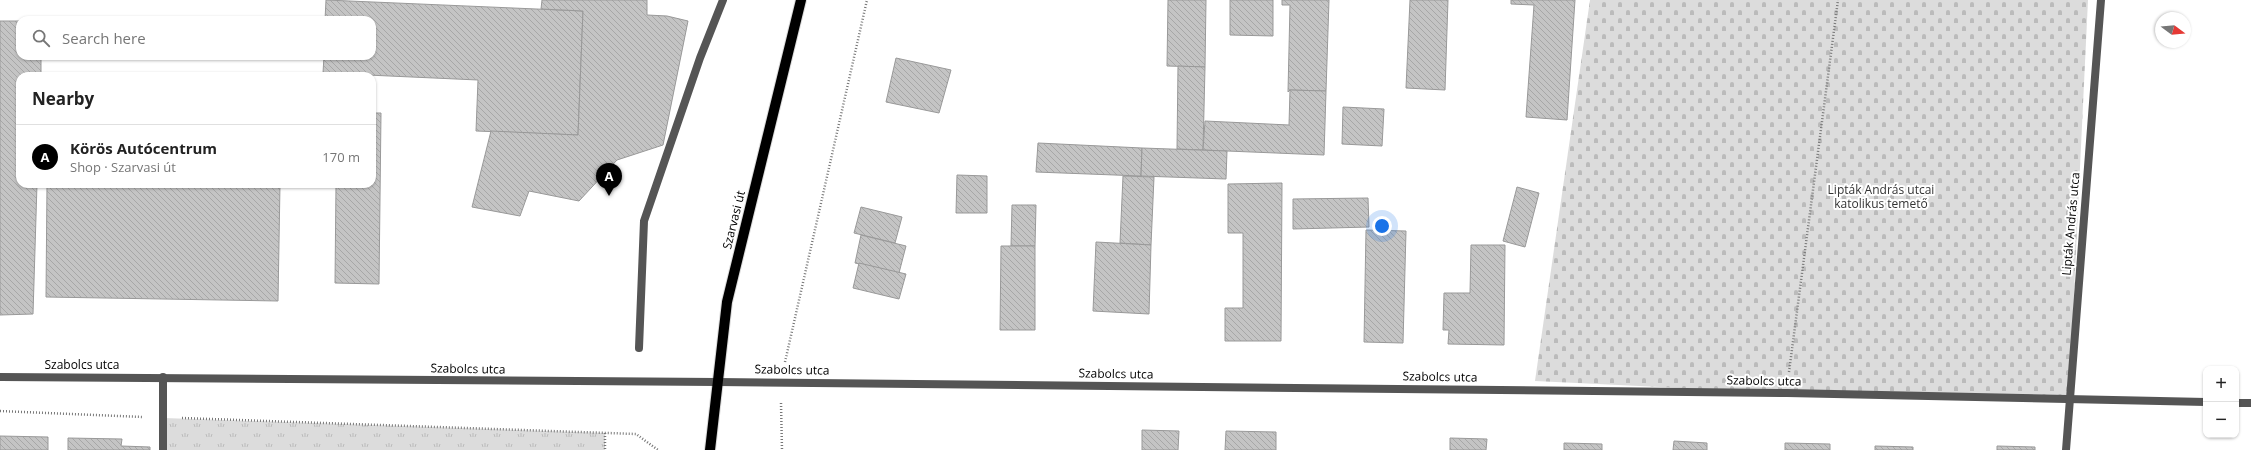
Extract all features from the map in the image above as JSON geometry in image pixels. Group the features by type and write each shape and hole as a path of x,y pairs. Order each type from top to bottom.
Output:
{"main road":[{"name":"Szarvasi út","path":"710,450 727,302 801,0"}],"street":[{"path":"639,348 644,220 700,58 723,0"},
{"name":"Lipták András utca","path":"2066,450 2101,0"},
{"name":"Szabolcs utca","path":"0,377 781,382 1787,393 2203,402"},
{"path":"163,377 163,450"},
{"path":"2239,403 2251,403"}],"path":[{"path":"782,450 781,382 867,0"},
{"path":"1787,393 1838,0"},
{"path":"0,411 636,434 658,450"},
{"path":"605,433 605,450"}],"green space":[{"name":"Lipták András utcai katolikus temető","path":"1590,0 2088,0 2069,398 1787,393 1535,381"},
{"path":"164,418 605,433 605,450 163,450"}],"building":[{"path":"326,0 583,11 578,135 476,131 478,80 376,75 376,72 323,72 324,60 376,60 376,16 325,16"},
{"path":"542,0 647,0 647,15 667,16 688,21 663,145 617,160 579,201 529,191 520,216 472,207 491,131 578,135 583,11 541,9"},
{"path":"1168,0 1206,0 1205,67 1167,66"},
{"path":"1230,0 1273,0 1273,36 1230,35"},
{"path":"1282,0 1329,0 1326,91 1290,90 1288,92 1290,5 1282,5"},
{"path":"1410,0 1448,0 1445,90 1406,88"},
{"path":"1511,0 1575,0 1567,120 1526,117 1534,5 1511,4"},
{"path":"0,21 16,21 16,60 41,60 41,72 16,72 16,188 37,188 33,314 0,315"},
{"path":"896,58 951,70 939,113 886,102"},
{"path":"1178,66 1205,67 1203,150 1177,149"},
{"path":"1290,90 1326,91 1324,155 1203,150 1205,121 1289,125"},
{"path":"1343,107 1384,109 1382,146 1342,144"},
{"path":"376,113 381,113 379,284 335,283 336,188 376,188"},
{"path":"1038,143 1142,148 1141,176 1036,172"},
{"path":"1142,148 1227,151 1226,179 1141,176"},
{"path":"957,175 987,176 987,213 956,213"},
{"path":"1123,176 1154,177 1151,245 1120,243"},
{"path":"1282,183 1281,341 1225,341 1225,308 1243,308 1243,233 1228,233 1228,184"},
{"path":"1517,187 1539,193 1525,247 1503,241"},
{"path":"47,188 280,188 278,301 46,297"},
{"path":"1368,198 1369,227 1293,229 1293,199"},
{"path":"1012,205 1036,205 1035,246 1011,246"},
{"path":"861,207 902,217 895,243 854,233"},
{"path":"1366,230 1406,231 1403,343 1364,342"},
{"path":"861,235 906,246 899,273 855,263"},
{"path":"1096,242 1151,245 1149,314 1093,311"},
{"path":"1471,245 1505,245 1504,345 1448,344 1449,330 1443,330 1444,293 1470,293"},
{"path":"1001,246 1035,246 1035,330 1000,330"},
{"path":"859,263 906,274 899,299 853,288"},
{"path":"1142,430 1179,431 1178,450 1142,450"},
{"path":"1226,431 1276,432 1276,450 1225,450"},
{"path":"0,436 48,437 48,450 0,450"},
{"path":"68,438 122,439 121,446 150,447 150,450 68,450"},
{"path":"1450,438 1487,439 1486,450 1450,450"},
{"path":"1674,441 1707,443 1707,450 1673,450"},
{"path":"1564,443 1602,444 1602,450 1564,450"},
{"path":"1785,443 1830,444 1830,450 1785,450"},
{"path":"1875,446 1913,447 1913,450 1875,450"},
{"path":"1997,446 2035,447 2035,450 1997,450"}],"place":[{"name":"Körös Autócentrum","path":"609,196"}]}
